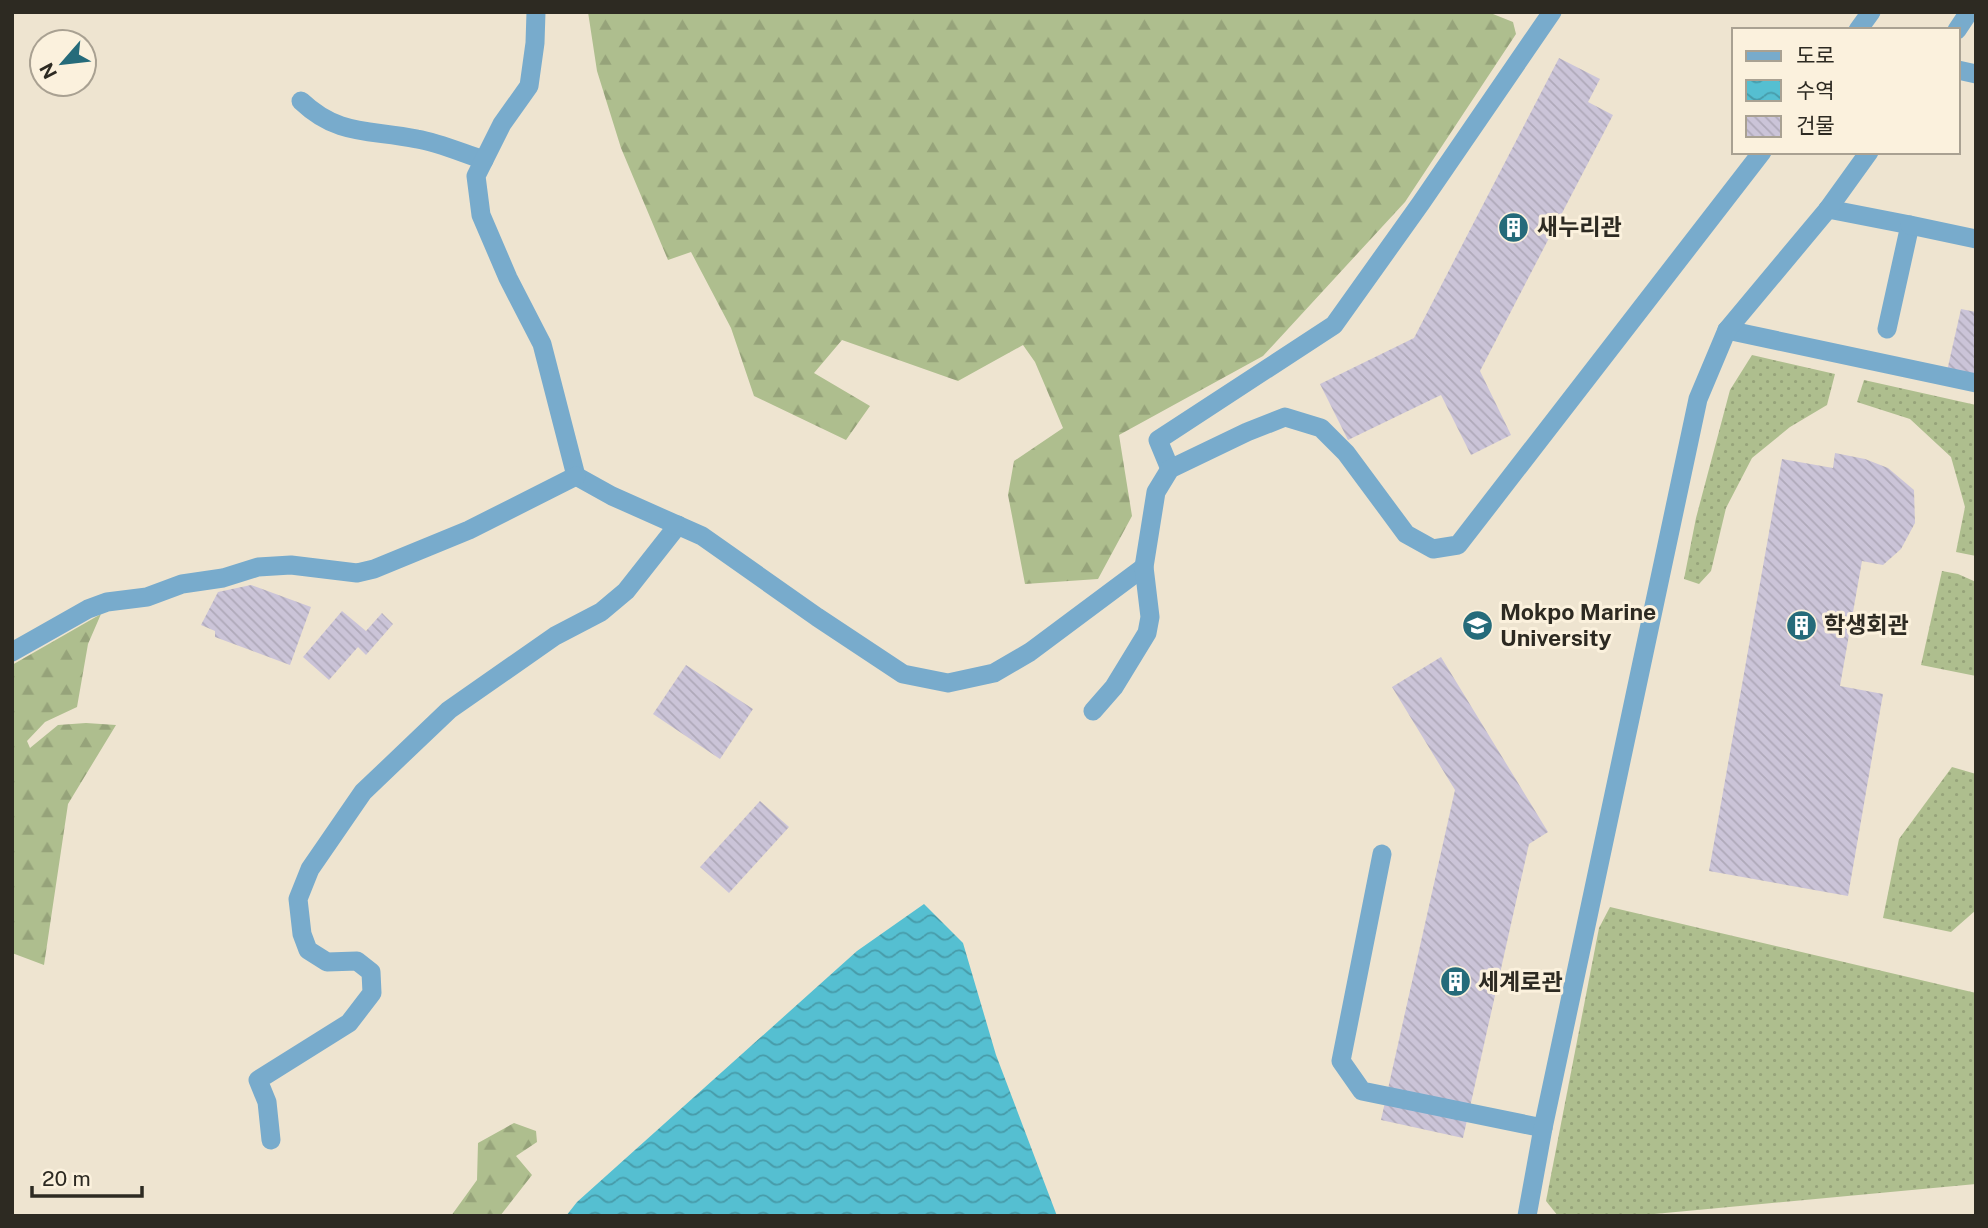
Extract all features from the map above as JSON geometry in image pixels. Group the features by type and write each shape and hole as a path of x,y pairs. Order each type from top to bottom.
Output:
{"street":[{"path":"536,12 529,86 502,124 477,176 481,215 508,278 542,344 576,475 612,496 702,536 904,674 948,683 994,673 1021,657 1144,567"},
{"path":"1170,469 1158,440 1334,325 1552,12"},
{"path":"1859,28 1871,12"},
{"path":"1958,28 1969,12"},
{"path":"301,101 317,116 347,129 419,139 484,160"},
{"path":"1093,712 1114,687 1147,633 1150,617 1144,567 1156,492 1170,469 1285,417 1321,428 1346,453 1406,534 1433,549 1458,545 1760,154"},
{"path":"1527,1216 1543,1128 1698,399 1727,330 1828,209 1868,154"},
{"path":"1828,209 1976,239"},
{"path":"1887,329 1910,225"},
{"path":"1727,330 1976,383"},
{"path":"12,652 88,608 147,597 182,584 223,578 258,567 290,565 357,573 374,569 469,530 576,475"},
{"path":"271,1140 267,1102 258,1080 349,1023 372,993 371,972 357,961 327,962 308,950 302,934 298,899 310,869 363,792 439,719 555,636 601,612 626,591 678,526"},
{"path":"1382,854 1341,1061 1362,1091 1543,1128"}],"green space":[{"path":"588,12 1488,12 1513,22 1516,34 1405,202 1263,356 1119,435 1132,516 1098,579 1025,584 1008,495 1014,461 1063,428 1035,362 1023,345 958,381 842,340 814,373 870,406 846,440 754,396 731,328 691,252 668,260 621,148 597,71"},
{"path":"1752,355 1835,374 1827,405 1790,427 1752,458 1726,508 1711,571 1699,584 1684,579 1696,518 1730,390"},
{"path":"1864,380 1976,405 1976,556 1956,552 1965,507 1951,457 1910,419 1857,402"},
{"path":"1942,571 1976,582 1976,676 1921,665"},
{"path":"101,614 88,644 77,707 45,722 27,741 30,748 58,725 116,725 68,804 44,965 12,953 12,665"},
{"path":"1952,767 1976,774 1976,910 1951,932 1883,918 1899,839"},
{"path":"1610,907 1976,993 1976,1184 1633,1216 1558,1216 1546,1201 1599,928"},
{"path":"514,1123 536,1131 537,1142 516,1156 532,1175 500,1216 451,1216 477,1180 478,1143"}],"water":[{"path":"924,904 963,943 996,1055 1057,1216 566,1216 577,1202 857,951"}],"building":[{"name":"새누리관","path":"1559,58 1600,79 1588,102 1613,115 1480,371 1511,435 1471,455 1441,395 1348,440 1320,384 1414,338"},
{"path":"1961,309 1976,312 1976,377 1947,371"},
{"name":"학생회관","path":"1835,453 1865,459 1888,468 1914,490 1915,523 1901,549 1883,565 1862,561 1840,686 1883,694 1848,896 1709,871 1782,459 1833,468"},
{"path":"251,585 311,607 290,665 215,637 215,631 201,625 218,592"},
{"path":"342,611 366,631 382,613 393,624 366,655 358,647 329,680 303,657"},
{"name":"세계로관","path":"1441,657 1548,832 1529,844 1463,1138 1381,1120 1455,790 1392,687"},
{"path":"686,665 753,709 720,759 653,714"},
{"path":"760,801 789,827 729,893 700,867"}],"place":[{"name":"새누리관","path":"1514,227"},
{"name":"Mokpo Marine University","path":"1477,625"},
{"name":"학생회관","path":"1801,625"},
{"name":"세계로관","path":"1455,982"}]}
